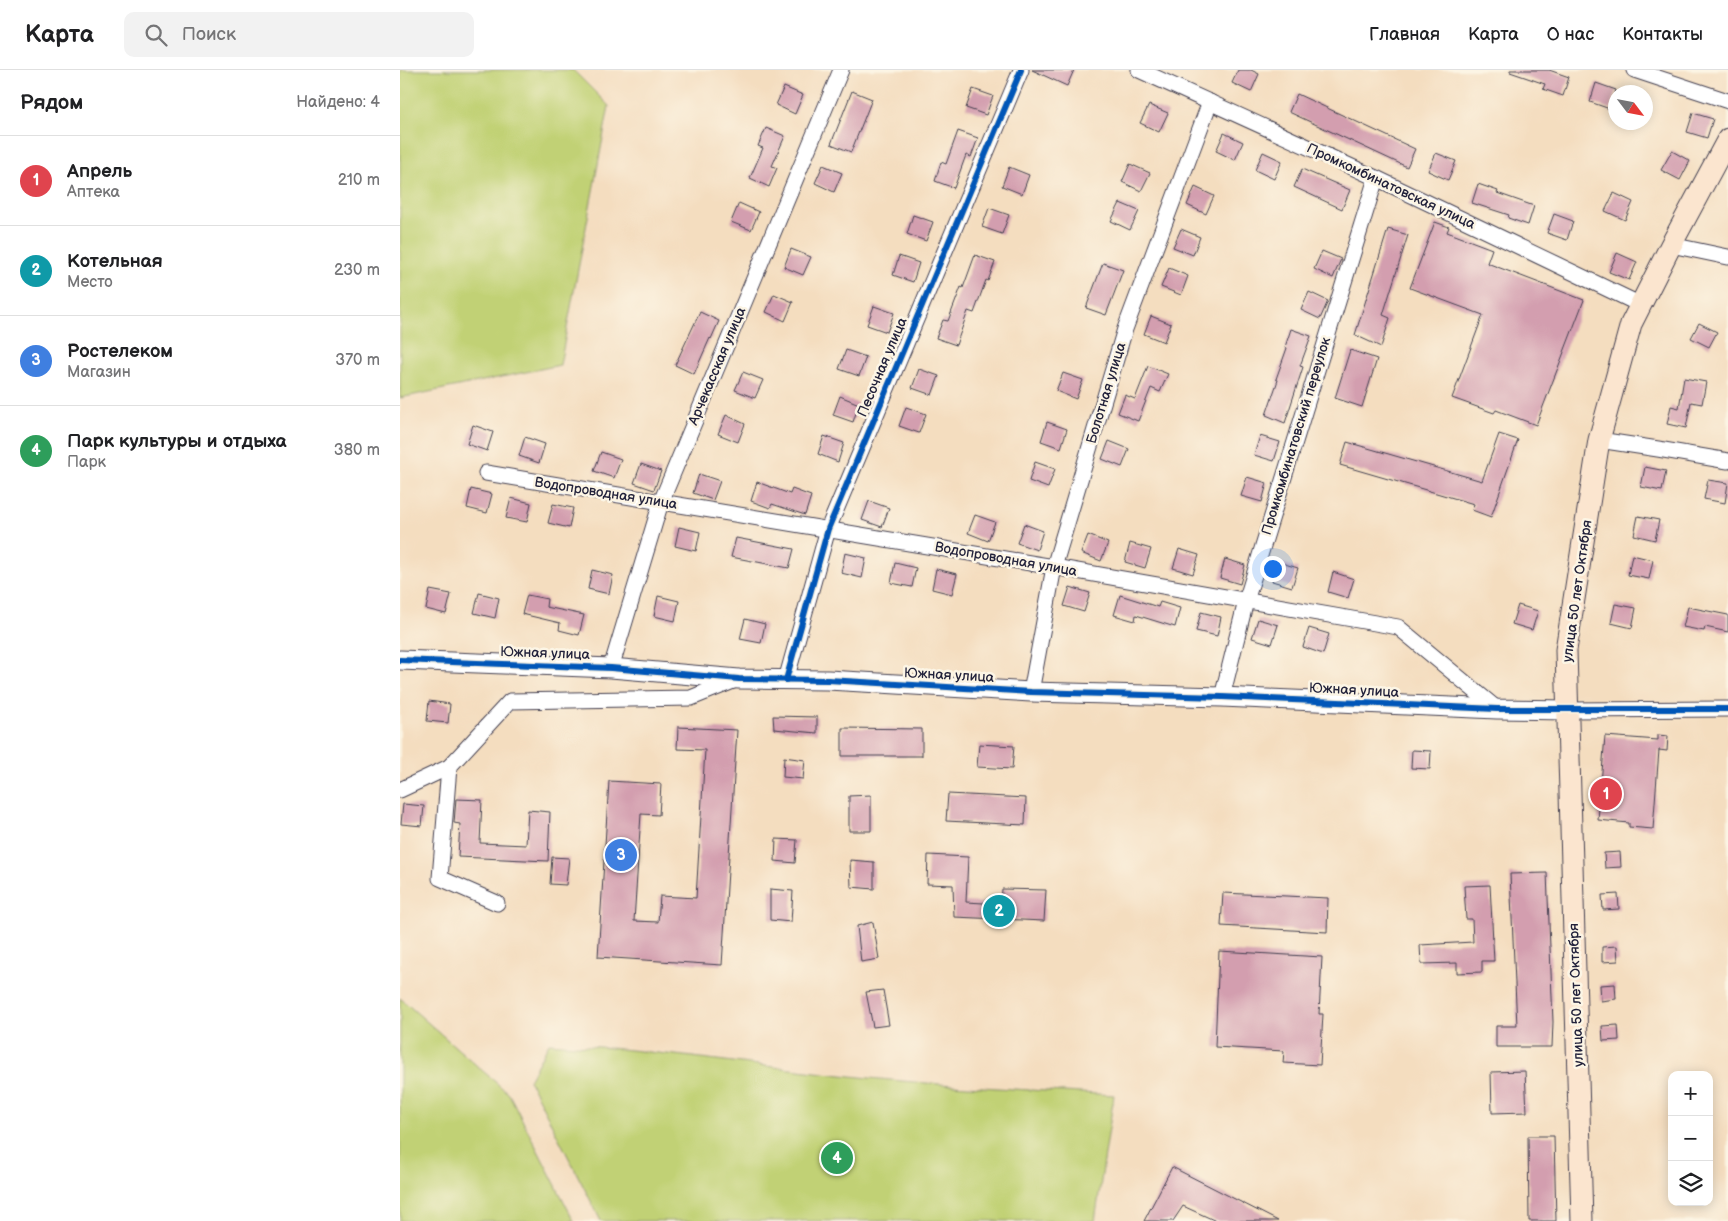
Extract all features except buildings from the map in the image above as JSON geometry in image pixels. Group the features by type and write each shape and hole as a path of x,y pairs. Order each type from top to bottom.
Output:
{"main road":[{"name":"улица 50 лет Октября","path":"1582,1221 1566,650 1599,440 1632,324 1671,245 1728,140"}],"street":[{"name":"Арчекасская улица","path":"611,668 661,502 841,70"},
{"name":"Песочная улица","path":"786,680 828,529 1021,70"},
{"name":"Промкомбинатовская улица","path":"1139,70 1376,178 1640,305"},
{"path":"1634,70 1728,101"},
{"name":"Болотная улица","path":"1031,692 1054,567 1125,329 1210,102"},
{"name":"Промкомбинатовский переулок","path":"1222,697 1246,601 1376,178"},
{"path":"1671,245 1728,256"},
{"path":"1599,440 1658,448 1728,461"},
{"name":"Водопроводная улица","path":"486,473 1054,567 1398,627 1497,709"},
{"name":"Южная улица","path":"400,660 611,668 739,679 828,680 1031,692 1568,710"},
{"path":"400,790 449,767 510,700 692,698 739,679"},
{"path":"1568,710 1728,709"},
{"path":"449,767 440,878 497,903"}],"green space":[{"path":"400,70 573,70 609,106 560,365 400,398"},
{"path":"400,998 509,1094 574,1221 400,1221"},
{"path":"549,1043 629,1050 899,1081 1114,1095 1095,1221 601,1221 529,1080"}],"cycle path":[{"path":"786,680 828,529 1021,70"},
{"path":"400,660 611,668 739,679 828,680 1031,692 1222,697 1497,709 1728,709"}],"place":[{"name":"Апрель","path":"1606,794"},
{"name":"Ростелеком","path":"621,855"},
{"name":"Котельная","path":"999,911"},
{"name":"Парк культуры и отдыха","path":"837,1158"}]}
